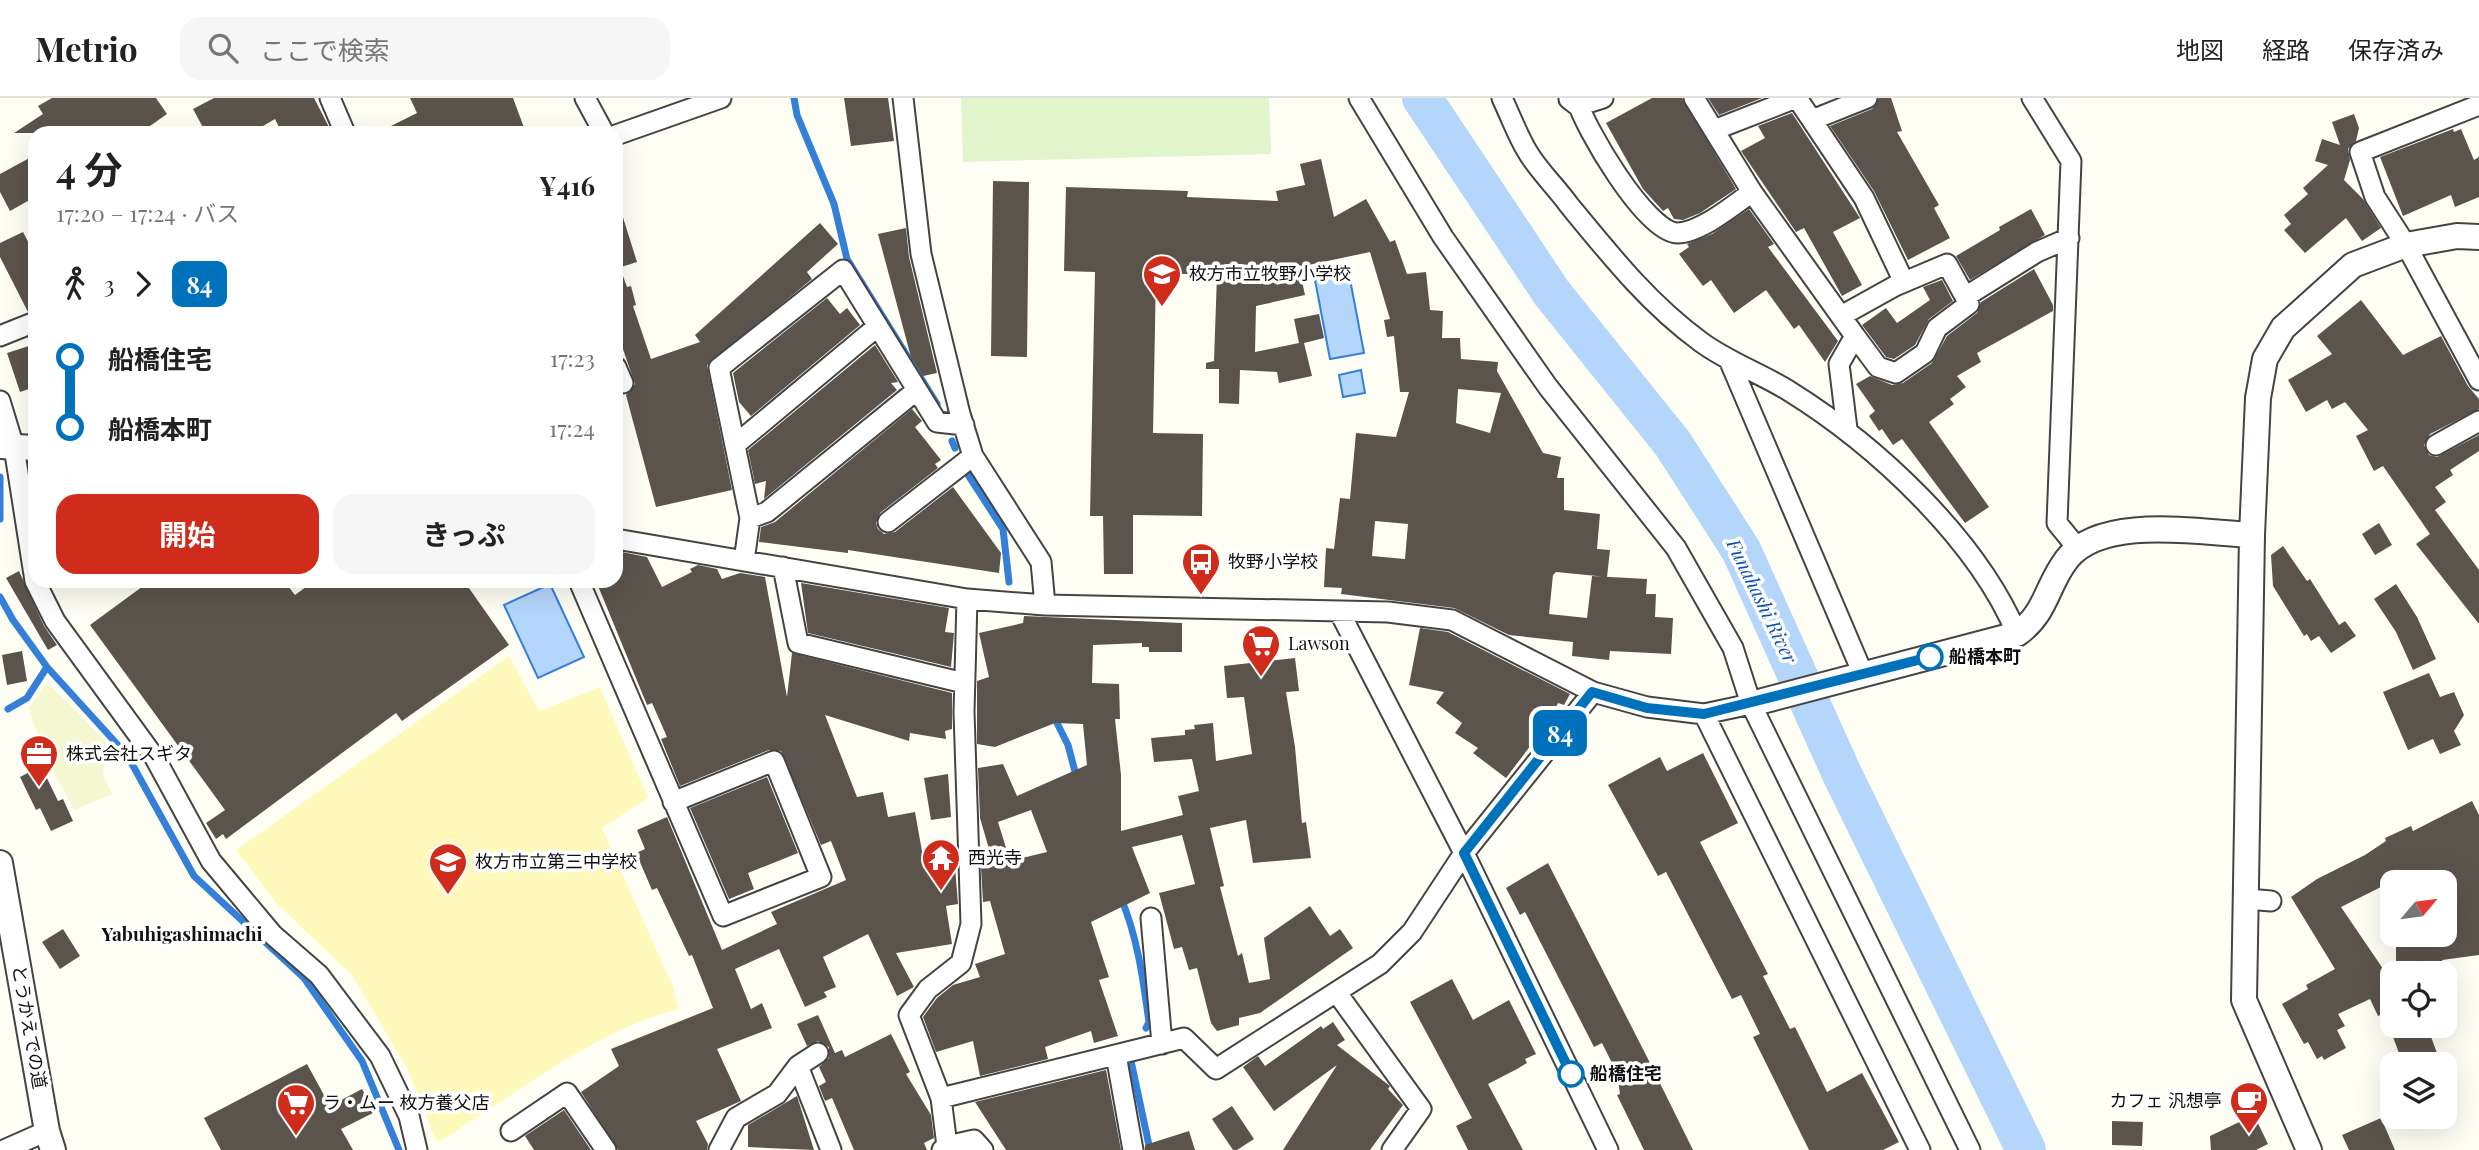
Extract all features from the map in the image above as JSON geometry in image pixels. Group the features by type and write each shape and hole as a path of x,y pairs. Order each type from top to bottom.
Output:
{"street":[{"path":"330,98 342,126"},
{"path":"585,98 600,126"},
{"path":"623,133 721,98"},
{"path":"903,98 921,254 964,425 974,456 1041,562 1045,605"},
{"path":"1359,98 1443,237 1548,387 1675,548 1733,648 1751,704 1970,1150"},
{"path":"1502,98 1527,152 1619,267 1664,314 1730,362 1786,389 1847,429 1903,480 1943,524 2003,600 2017,634"},
{"path":"1603,98 1574,101 1592,135 1640,205 1662,228 1678,233 1713,220 1752,192"},
{"path":"1694,98 1752,192 1855,336 1878,367 1896,373 1925,353 1937,328 1969,304 1947,264 1904,282 1841,316"},
{"path":"1714,130 1796,98 1864,198 1904,282"},
{"path":"1812,120 1867,98"},
{"path":"2032,98 2071,161 2057,523 2078,550"},
{"path":"2479,105 2360,152 2375,197 2406,245 2479,380"},
{"path":"2309,1150 2244,1000 2259,900 2258,398 2265,359 2283,328 2353,265 2406,245 2457,236 2479,237"},
{"path":"1965,297 2037,252 2069,237"},
{"path":"744,561 750,518 719,368 843,270 937,422 964,425"},
{"path":"0,336 28,325"},
{"path":"735,445 878,326"},
{"path":"1847,429 1839,364 1855,336"},
{"path":"1730,362 1863,674"},
{"path":"750,518 767,513 917,390"},
{"path":"0,401 16,447 28,532"},
{"path":"2436,445 2479,421"},
{"path":"888,522 974,456"},
{"path":"623,540 967,599 1045,605 1388,612 1452,620 1592,692 1647,708 1704,714 2017,634 2034,622 2067,558 2093,540 2117,532 2257,522"},
{"path":"783,567 797,643 964,683"},
{"path":"38,588 55,621 155,758 211,861 273,934 319,975 380,1056 409,1116 417,1150"},
{"path":"582,588 673,802 723,916 821,877 774,761 673,802"},
{"path":"967,599 964,683 971,924 961,963 928,989 909,1015 941,1098 944,1148 974,1140 983,1150"},
{"path":"1340,613 1464,853 1608,1150"},
{"path":"941,1098 1184,1038 1216,1069 1380,964 1412,932 1464,853 1592,692"},
{"path":"1704,714 1920,1150"},
{"name":"とうかえでの道","path":"0,863 50,1140"},
{"path":"1151,918 1162,1044"},
{"path":"1337,993 1421,1109 1392,1150"},
{"path":"719,1150 736,1118 777,1094 798,1066 818,1053"},
{"path":"1116,1055 1133,1150"},
{"path":"798,1066 831,1150"},
{"path":"511,1131 567,1093 606,1150"},
{"path":"4,1150 50,1140"}],"green space":[{"path":"961,98 1269,98 1271,154 963,162"},
{"path":"47,682 106,742 103,775 112,794 74,810 44,754 29,708"}],"sand":[{"path":"509,656 539,711 600,687 648,798 602,828 673,987 679,1009 646,1019 584,1049 437,1143 407,1068 352,975 278,905 236,850"}],"water":[{"path":"1349,274 1364,353 1330,359 1315,280"},
{"path":"1361,370 1365,393 1343,397 1339,375"},
{"path":"541,588 552,588 584,657 538,678 504,605"}],"building":[{"path":"52,98 156,98 167,114 150,126 28,126 28,133 14,133 43,114 38,106"},
{"path":"214,98 314,98 328,126 278,126 275,119 263,126 202,126 193,109"},
{"path":"410,98 513,98 523,126 391,126 417,113"},
{"path":"844,98 888,98 894,141 851,146"},
{"path":"1652,98 1682,98 1736,189 1700,213 1683,220 1674,219 1668,208 1663,211 1643,189 1606,123"},
{"path":"1708,98 1762,98 1719,115"},
{"path":"1879,98 1891,98 1902,131 1897,132 1939,205 1934,208 1950,238 1908,260 1874,191 1830,126 1872,109"},
{"path":"1792,113 1860,218 1833,232 1862,285 1842,296 1804,228 1796,232 1741,151 1765,138 1758,126"},
{"path":"2354,114 2359,128 2356,141 2348,149 2350,160 2344,180 2363,199 2381,228 2362,241 2346,218 2305,253 2284,230 2291,224 2284,215 2308,194 2303,188 2328,165 2315,161 2322,139 2340,145 2332,122"},
{"path":"2453,129 2454,132 2461,129 2474,160 2479,157 2479,197 2455,207 2451,195 2403,216 2380,157"},
{"path":"28,159 28,201 10,211 0,192 0,174"},
{"path":"1321,159 1334,217 1366,199 1390,242 1395,240 1407,274 1426,272 1430,310 1443,311 1442,338 1460,338 1461,359 1498,362 1497,371 1543,453 1561,457 1557,478 1564,478 1564,510 1600,514 1597,549 1610,550 1607,577 1647,579 1646,594 1656,594 1655,617 1673,618 1671,654 1610,651 1609,660 1572,656 1573,642 1509,635 1454,608 1341,594 1342,588 1324,587 1326,548 1334,549 1340,498 1350,499 1356,433 1396,437 1409,392 1400,392 1394,336 1387,337 1384,320 1390,319 1370,252 1299,267 1305,295 1256,306 1255,352 1299,343 1294,319 1319,314 1324,338 1304,343 1312,376 1279,383 1277,372 1240,370 1239,404 1219,403 1219,369 1206,369 1206,363 1214,361 1217,275 1156,273 1153,433 1203,434 1202,516 1133,515 1133,574 1104,574 1103,516 1090,516 1095,272 1064,271 1066,187 1188,191 1187,197 1278,201 1276,191 1305,185 1300,164","holes":["1458,389 1501,393 1490,433 1456,423","1375,521 1408,524 1405,559 1372,556","1556,572 1603,577 1592,576 1587,618 1549,614 1553,575"]},
{"path":"993,181 1029,182 1027,357 991,356"},
{"path":"1749,209 1774,244 1768,247 1838,341 1825,362 1799,325 1794,329 1766,290 1734,313 1711,280 1703,286 1679,254 1689,247 1687,244 1712,234"},
{"path":"2031,209 2045,235 1970,280 1956,256"},
{"path":"623,218 637,262 623,266"},
{"path":"820,223 838,244 807,272 812,279 707,365 732,490 656,507 626,395 635,384 623,349 623,276 627,287 631,286 636,305 633,306 651,359 700,342 695,335"},
{"path":"906,228 909,257 937,373 923,376 911,357 878,234"},
{"path":"23,232 28,242 28,312 0,257 0,243"},
{"path":"2034,269 2053,305 2053,311 1977,353 1981,362 1957,376 1966,387 1950,399 1954,404 1929,422 1989,507 1965,523 1902,439 1893,445 1882,429 1879,431 1869,416 1875,411 1856,384 1870,376 1892,385 1903,383 1932,363 1947,336 1977,313 1981,302"},
{"path":"1942,280 1953,301 1929,319 1915,345 1894,359 1886,357 1862,325 1886,308 1897,323 1930,300 1923,287"},
{"path":"827,298 840,314 847,308 860,325 751,416 739,402 733,373"},
{"path":"2361,300 2403,355 2441,336 2468,386 2479,399 2479,409 2430,434 2424,445 2429,455 2437,457 2479,435 2479,451 2450,470 2453,475 2435,487 2446,502 2435,510 2479,570 2479,624 2416,544 2430,534 2383,466 2374,471 2356,436 2368,430 2345,402 2332,409 2327,400 2306,412 2288,380 2332,354 2317,336"},
{"path":"875,345 898,382 891,383 897,390 764,499 766,481 755,484 748,450"},
{"path":"28,346 28,389 20,392 7,353"},
{"path":"912,409 922,421 915,427 941,460 935,464 938,468 880,513 876,523 878,529 884,534 895,532 953,487 1001,553 999,573 848,550 848,553 759,542 761,527 775,522"},
{"path":"2379,523 2392,545 2375,555 2362,534"},
{"path":"2283,546 2307,581 2310,579 2339,625 2345,621 2356,636 2331,653 2319,636 2311,641 2307,634 2304,636 2273,586 2271,555"},
{"path":"623,552 647,557 662,587 692,572 690,569 698,565 717,569 722,579 740,573 765,577 787,697 792,653 952,693 952,729 945,731 946,739 910,733 909,741 825,715 857,797 883,792 888,817 915,812 923,857 954,854 958,904 946,906 952,944 896,953 914,987 897,996 868,934 823,957 836,987 824,992 827,997 805,1007 779,949 735,969 751,1009 762,1003 772,1028 717,1049 741,1101 696,1121 708,1144 707,1150 618,1150 581,1092 619,1066 611,1049 713,1008 692,955 689,956 657,888 652,890 636,853 645,849 637,830 667,817 722,950 777,924 771,912 846,880 831,841 821,845 781,751 769,750 680,786 661,739 667,737 652,703 647,705 599,588 623,588"},
{"path":"19,571 44,626 57,645 48,650 6,578"},
{"path":"801,583 949,608 945,632 954,633 951,667 808,633"},
{"path":"2396,584 2417,617 2436,659 2413,670 2396,632 2374,599"},
{"path":"140,588 290,588 295,595 304,588 469,588 509,645 402,721 396,713 226,839 223,834 216,839 206,823 225,810 90,625"},
{"path":"1024,616 1182,623 1182,652 1149,652 1149,647 1142,647 1142,643 1093,645 1092,683 1119,684 1120,719 1115,719 1121,775 1121,831 1183,815 1178,796 1199,791 1192,759 1154,762 1151,738 1185,735 1185,730 1195,729 1194,725 1213,723 1216,761 1252,754 1244,697 1227,698 1224,666 1295,658 1299,691 1286,692 1295,747 1302,823 1306,822 1311,858 1253,863 1246,820 1210,828 1224,886 1220,887 1238,956 1242,953 1249,983 1270,979 1264,938 1310,906 1330,936 1340,929 1353,948 1260,1013 1239,1018 1239,1025 1217,1031 1211,1023 1197,968 1189,970 1182,947 1174,949 1159,893 1195,884 1182,835 1132,847 1150,893 1091,922 1109,977 1099,980 1118,1036 1094,1043 1091,1031 1045,1047 1048,1059 980,1076 973,1041 936,1052 923,1017 937,998 953,985 980,977 975,964 1005,954 990,901 983,902 981,868 994,866 980,818 978,768 1003,764 1017,796 1087,765 1083,724 1055,723 995,747 977,744 977,681 989,677 979,633 1023,623","holes":["1031,810 1047,852 1010,861 998,822"]},
{"path":"1420,628 1448,632 1570,694 1564,705 1558,703 1550,720 1506,778 1473,753 1478,748 1455,733 1462,723 1436,703 1444,692 1409,685"},
{"path":"22,651 27,681 7,685 2,655"},
{"path":"2429,673 2440,697 2454,692 2464,715 2454,731 2461,745 2440,754 2433,739 2408,750 2383,692"},
{"path":"1703,753 1738,823 1700,842 1768,974 1763,976 1790,1029 1795,1027 1827,1092 1862,1073 1899,1142 1883,1150 1809,1150 1753,1037 1760,1034 1741,995 1732,999 1666,872 1658,876 1608,785 1660,757 1667,771"},
{"name":"株式会社スギタ","path":"41,766 58,801 63,799 73,821 51,831 40,808 36,810 20,777"},
{"path":"948,774 951,817 931,820 924,778"},
{"path":"767,777 798,853 748,873 754,889 729,899 690,808"},
{"path":"2472,801 2479,815 2479,955 2442,961 2396,961 2396,947 2457,947 2457,870 2380,870 2380,888 2341,907 2380,964 2380,1015 2378,1016 2370,999 2338,1014 2345,1026 2337,1030 2346,1048 2324,1060 2322,1056 2317,1059 2308,1042 2304,1044 2282,1004 2308,989 2306,985 2335,969 2291,897 2317,879 2365,855 2386,841 2385,838 2411,826 2413,831"},
{"path":"1548,863 1693,1150 1644,1150 1617,1095 1620,1094 1617,1073 1602,1043 1594,1047 1525,912 1520,915 1506,888"},
{"path":"63,929 80,956 60,969 42,942"},
{"path":"1452,979 1473,1020 1509,1000 1536,1054 1525,1059 1527,1063 1488,1084 1523,1150 1468,1150 1456,1126 1472,1118 1410,1002"},
{"path":"818,1015 835,1053 842,1050 845,1057 891,1034 910,1072 906,1074 931,1115 934,1138 924,1143 927,1150 854,1150 832,1098 825,1101 819,1086 826,1082 819,1067 829,1058 829,1047 818,1041 807,1046 797,1024"},
{"path":"1333,1022 1345,1040 1337,1045 1390,1086 1388,1089 1403,1105 1370,1150 1283,1150 1337,1065 1274,1111 1243,1067 1258,1056 1265,1066 1321,1026 1323,1029"},
{"path":"2393,1038 2431,1038 2437,1052 2399,1052"},
{"path":"307,1064 330,1106 362,1089 375,1112 341,1129 353,1150 221,1150 204,1118"},
{"path":"1106,1070 1121,1150 1006,1150 975,1102"},
{"path":"797,1096 814,1150 748,1147 748,1125"},
{"path":"1232,1106 1254,1139 1237,1150 1233,1150 1212,1119"},
{"path":"564,1110 591,1150 534,1150 525,1136"},
{"path":"2254,1115 2268,1144 2256,1150 2211,1150 2210,1136"},
{"path":"2380,1118 2380,1129 2386,1129 2395,1150 2349,1150 2342,1135"},
{"path":"2112,1121 2143,1122 2142,1146 2112,1145"},
{"path":"1189,1131 1195,1150 1145,1150 1145,1145"}],"waterway":[{"path":"794,98 797,115 834,204 847,259 937,404"},
{"name":"Funahashi River","path":"1422,98 1551,292 1673,444 1741,550 1842,774 2026,1150"},
{"path":"952,441 955,448"},
{"path":"963,467 1003,529 1009,582"},
{"path":"0,477 0,519"},
{"path":"0,597 47,667 127,755 194,876 304,978 362,1061 399,1150"},
{"path":"8,709 27,698 47,667"},
{"path":"1053,715 1068,745 1077,779"},
{"path":"1121,898 1139,959 1149,1022 1146,1028"},
{"path":"1131,1061 1150,1150"}],"bus line":[{"name":"84","path":"1571,1074 1464,853 1592,692 1647,708 1704,714 1930,657"}],"place":[{"name":"枚方市立牧野小学校","path":"1162,308"},
{"name":"牧野小学校","path":"1201,596"},
{"name":"船橋本町","path":"1930,657"},
{"name":"Lawson","path":"1261,678"},
{"name":"株式会社スギタ","path":"39,788"},
{"name":"西光寺","path":"941,892"},
{"name":"枚方市立第三中学校","path":"448,896"},
{"name":"船橋住宅","path":"1571,1074"},
{"name":"カフェ 汎想亭","path":"2249,1135"},
{"name":"ラ・ムー 枚方養父店","path":"296,1137"}],"district":[{"name":"Yabuhigashimachi","path":"182,934"}]}
